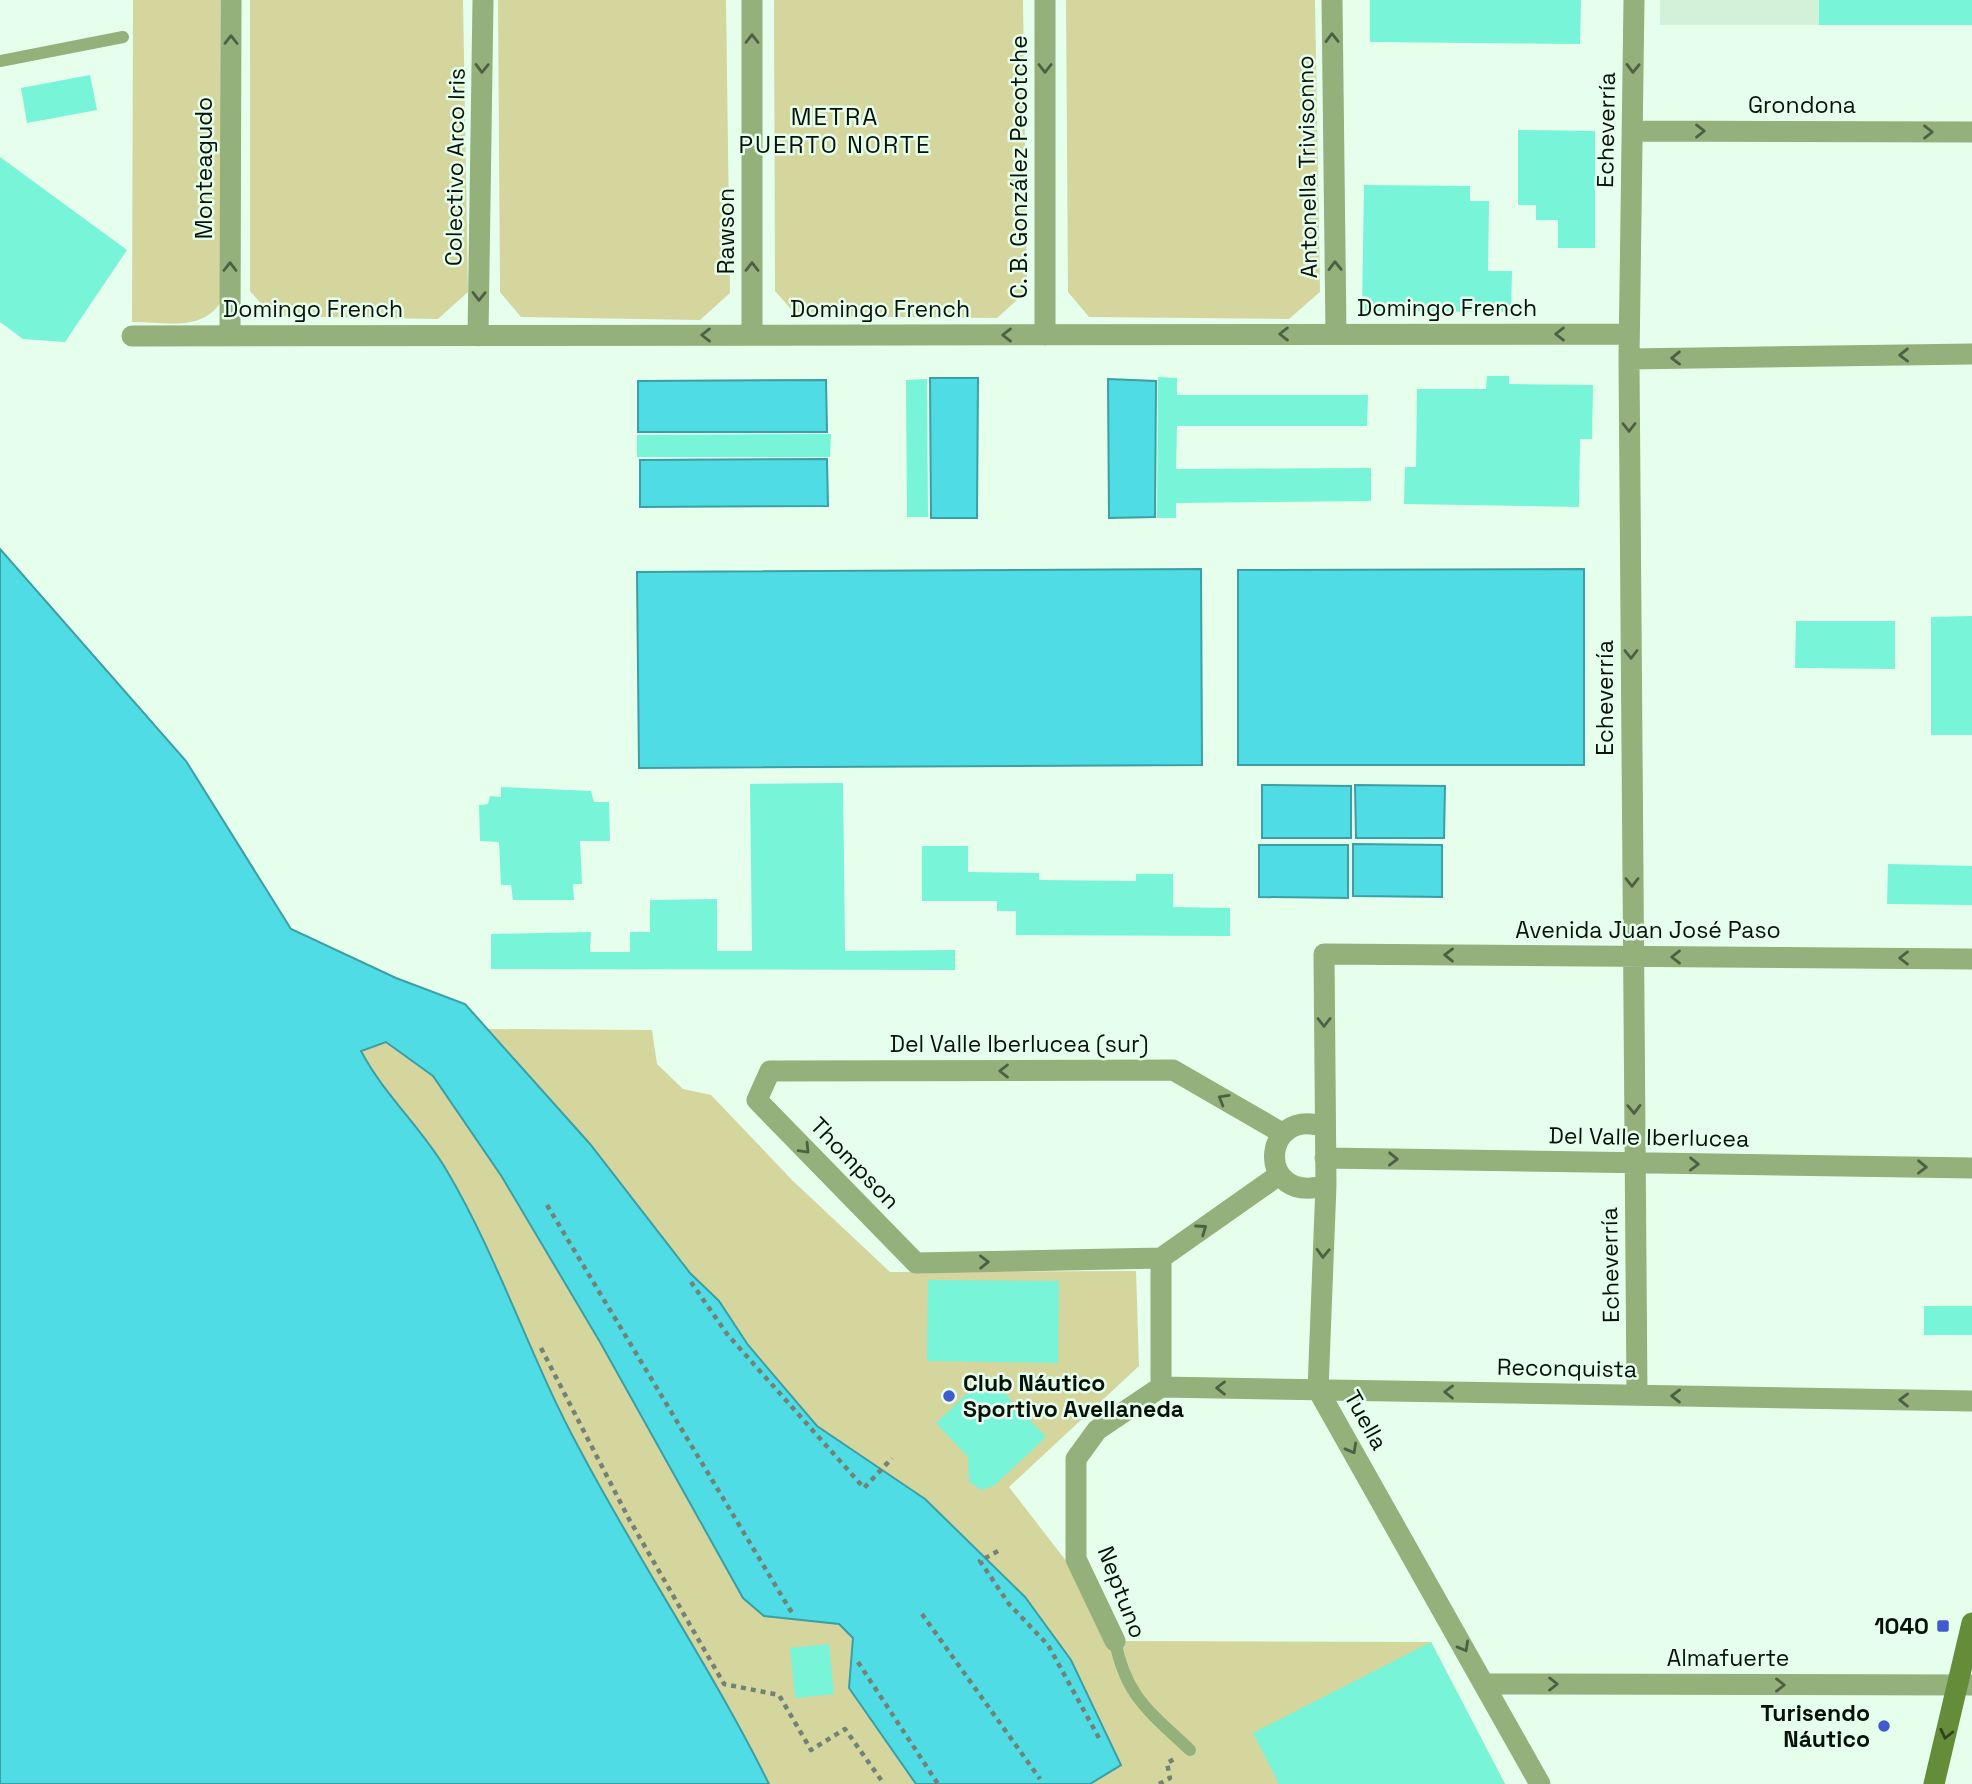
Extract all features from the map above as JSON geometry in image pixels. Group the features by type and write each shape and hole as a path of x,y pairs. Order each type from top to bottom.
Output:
{"main road":[{"path":"1934,1784 1965,1685 1972,1623"}],"street":[{"name":"Monteagudo","path":"230,336 231,0"},
{"name":"Colectivo Arco Iris","path":"478,335 483,0"},
{"name":"Rawson","path":"752,0 752,335"},
{"name":"C. B. González Pecotche","path":"1045,0 1045,335"},
{"name":"Antonella Trivisonno","path":"1332,0 1336,334"},
{"name":"Echeverría","path":"1634,0 1629,359 1637,1395"},
{"name":"Grondona","path":"1632,131 1972,132"},
{"name":"Domingo French","path":"132,336 1629,334"},
{"path":"1629,359 1972,354"},
{"name":"Avenida Juan José Paso","path":"1324,954 1972,958"},
{"name":"Tuella","path":"1324,954 1326,1185 1318,1390 1540,1784"},
{"name":"Del Valle Iberlucea (sur)","path":"757,1100 770,1071 1173,1070 1282,1133"},
{"name":"Thompson","path":"757,1100 916,1263 1161,1258"},
{"path":"1325,1128 1310,1122 1295,1125 1282,1133 1273,1154 1279,1175 1292,1187 1309,1190 1326,1185"},
{"name":"Del Valle Iberlucea","path":"1325,1158 1972,1168"},
{"path":"1161,1387 1161,1258 1279,1175"},
{"name":"Reconquista","path":"1161,1387 1972,1401"},
{"name":"Neptuno","path":"1115,1641 1076,1559 1076,1459 1097,1430 1161,1387"},
{"name":"Almafuerte","path":"1485,1684 1965,1685"}],"lane":[{"path":"0,61 123,37"},
{"name":"Neptuno","path":"1115,1641 1121,1670 1138,1701 1190,1750"}],"path":[{"path":"548,1205 792,1613"},
{"path":"691,1282 727,1334 864,1488 891,1458"},
{"path":"541,1348 629,1519 724,1684 779,1695 811,1750 845,1730 884,1784"},
{"path":"998,1551 979,1561 1009,1604 1048,1645 1099,1738"},
{"path":"922,1614 1040,1779"},
{"path":"858,1662 938,1784"}],"shaded area":[{"path":"1660,0 1972,0 1972,25 1660,25"}],"green space":[{"path":"133,0 220,0 221,302 213,311 193,322 132,322"},
{"path":"250,0 463,0 468,292 438,319 272,316 250,291"},
{"path":"498,0 726,0 730,293 700,320 521,317 500,292"},
{"path":"774,0 1023,0 1027,291 997,318 797,316 775,291"},
{"path":"1066,0 1315,0 1320,292 1289,319 1089,317 1068,292"},
{"name":"Club Náutico Sportivo Avellaneda","path":"488,1029 652,1030 657,1064 683,1089 711,1095 792,1180 890,1272 1136,1271 1139,1366 1009,1487 1070,1566 1109,1641 1431,1642 1505,1784 1090,1784 1121,1764 925,1499 817,1426 748,1345 719,1301 690,1273 590,1144"},
{"path":"386,1042 433,1076 502,1177 600,1342 743,1598 764,1616 839,1624 853,1638 849,1688 916,1784 769,1784 724,1699 578,1448 466,1204 437,1155 380,1082 360,1051"}],"water":[{"path":"930,378 978,378 977,518 931,518"},
{"path":"1108,379 1156,381 1155,517 1109,518"},
{"path":"826,380 827,432 638,432 638,381"},
{"path":"827,459 828,506 640,507 640,460"},
{"path":"0,549 186,761 291,929 396,978 465,1004 590,1144 690,1273 719,1301 748,1345 817,1426 925,1499 1025,1597 1071,1660 1121,1765 1090,1784 916,1784 849,1688 853,1638 839,1624 764,1616 743,1598 600,1342 502,1177 433,1076 386,1042 361,1051 370,1067 437,1155 466,1204 561,1414 626,1532 724,1699 769,1784 0,1784"},
{"path":"1201,569 1202,765 639,768 637,572"},
{"path":"1584,569 1584,765 1238,765 1238,570"},
{"path":"1262,785 1351,786 1351,838 1262,838"},
{"path":"1355,785 1445,786 1444,838 1356,838"},
{"path":"1353,844 1442,845 1442,897 1353,896"},
{"path":"1259,845 1348,845 1348,898 1259,897"}],"building":[{"path":"1370,0 1581,0 1580,44 1370,42"},
{"path":"1819,0 1972,0 1972,25 1819,25"},
{"path":"90,75 97,110 27,123 21,88"},
{"path":"1518,130 1595,131 1595,248 1558,248 1558,220 1536,220 1536,205 1518,205"},
{"path":"0,157 127,250 65,342 23,339 0,322"},
{"path":"1364,185 1470,186 1470,201 1489,201 1488,271 1512,271 1511,312 1362,311"},
{"path":"1487,376 1509,376 1509,384 1593,385 1592,439 1580,439 1579,507 1404,504 1405,467 1416,467 1417,389 1486,389"},
{"path":"1158,377 1177,378 1177,395 1368,395 1367,426 1177,426 1176,469 1371,468 1371,501 1176,503 1176,518 1157,518"},
{"path":"927,379 928,517 907,517 906,380"},
{"path":"831,434 830,457 637,457 637,435"},
{"path":"1972,616 1972,735 1931,735 1931,617"},
{"path":"1796,621 1895,621 1895,669 1795,668"},
{"path":"843,783 845,951 955,950 955,970 491,969 491,934 591,932 590,952 630,952 630,932 650,932 650,900 717,899 717,951 752,951 750,784"},
{"path":"501,787 591,791 594,802 609,802 610,841 580,841 582,884 573,884 574,900 513,900 511,885 501,885 499,842 480,841 479,805 488,804 490,796 501,797"},
{"path":"922,846 968,846 968,872 1039,873 1039,880 1136,881 1136,874 1173,874 1173,907 1230,908 1230,936 1016,935 1016,911 997,911 997,901 922,901"},
{"path":"1888,864 1972,866 1972,905 1887,904"},
{"path":"928,1280 1059,1281 1058,1363 927,1361"},
{"path":"1924,1306 1972,1306 1972,1335 1924,1335"},
{"path":"987,1375 1046,1437 995,1485 981,1490 969,1481 968,1457 936,1423"},
{"path":"1431,1642 1505,1784 1279,1784 1253,1733"},
{"path":"829,1644 834,1694 795,1698 790,1648"}],"place":[{"name":"Club Náutico Sportivo Avellaneda","path":"949,1396"},
{"name":"1040","path":"1943,1626"},
{"name":"Turisendo Náutico","path":"1884,1726"}],"district":[{"name":"METRA PUERTO NORTE","path":"835,130"}]}
